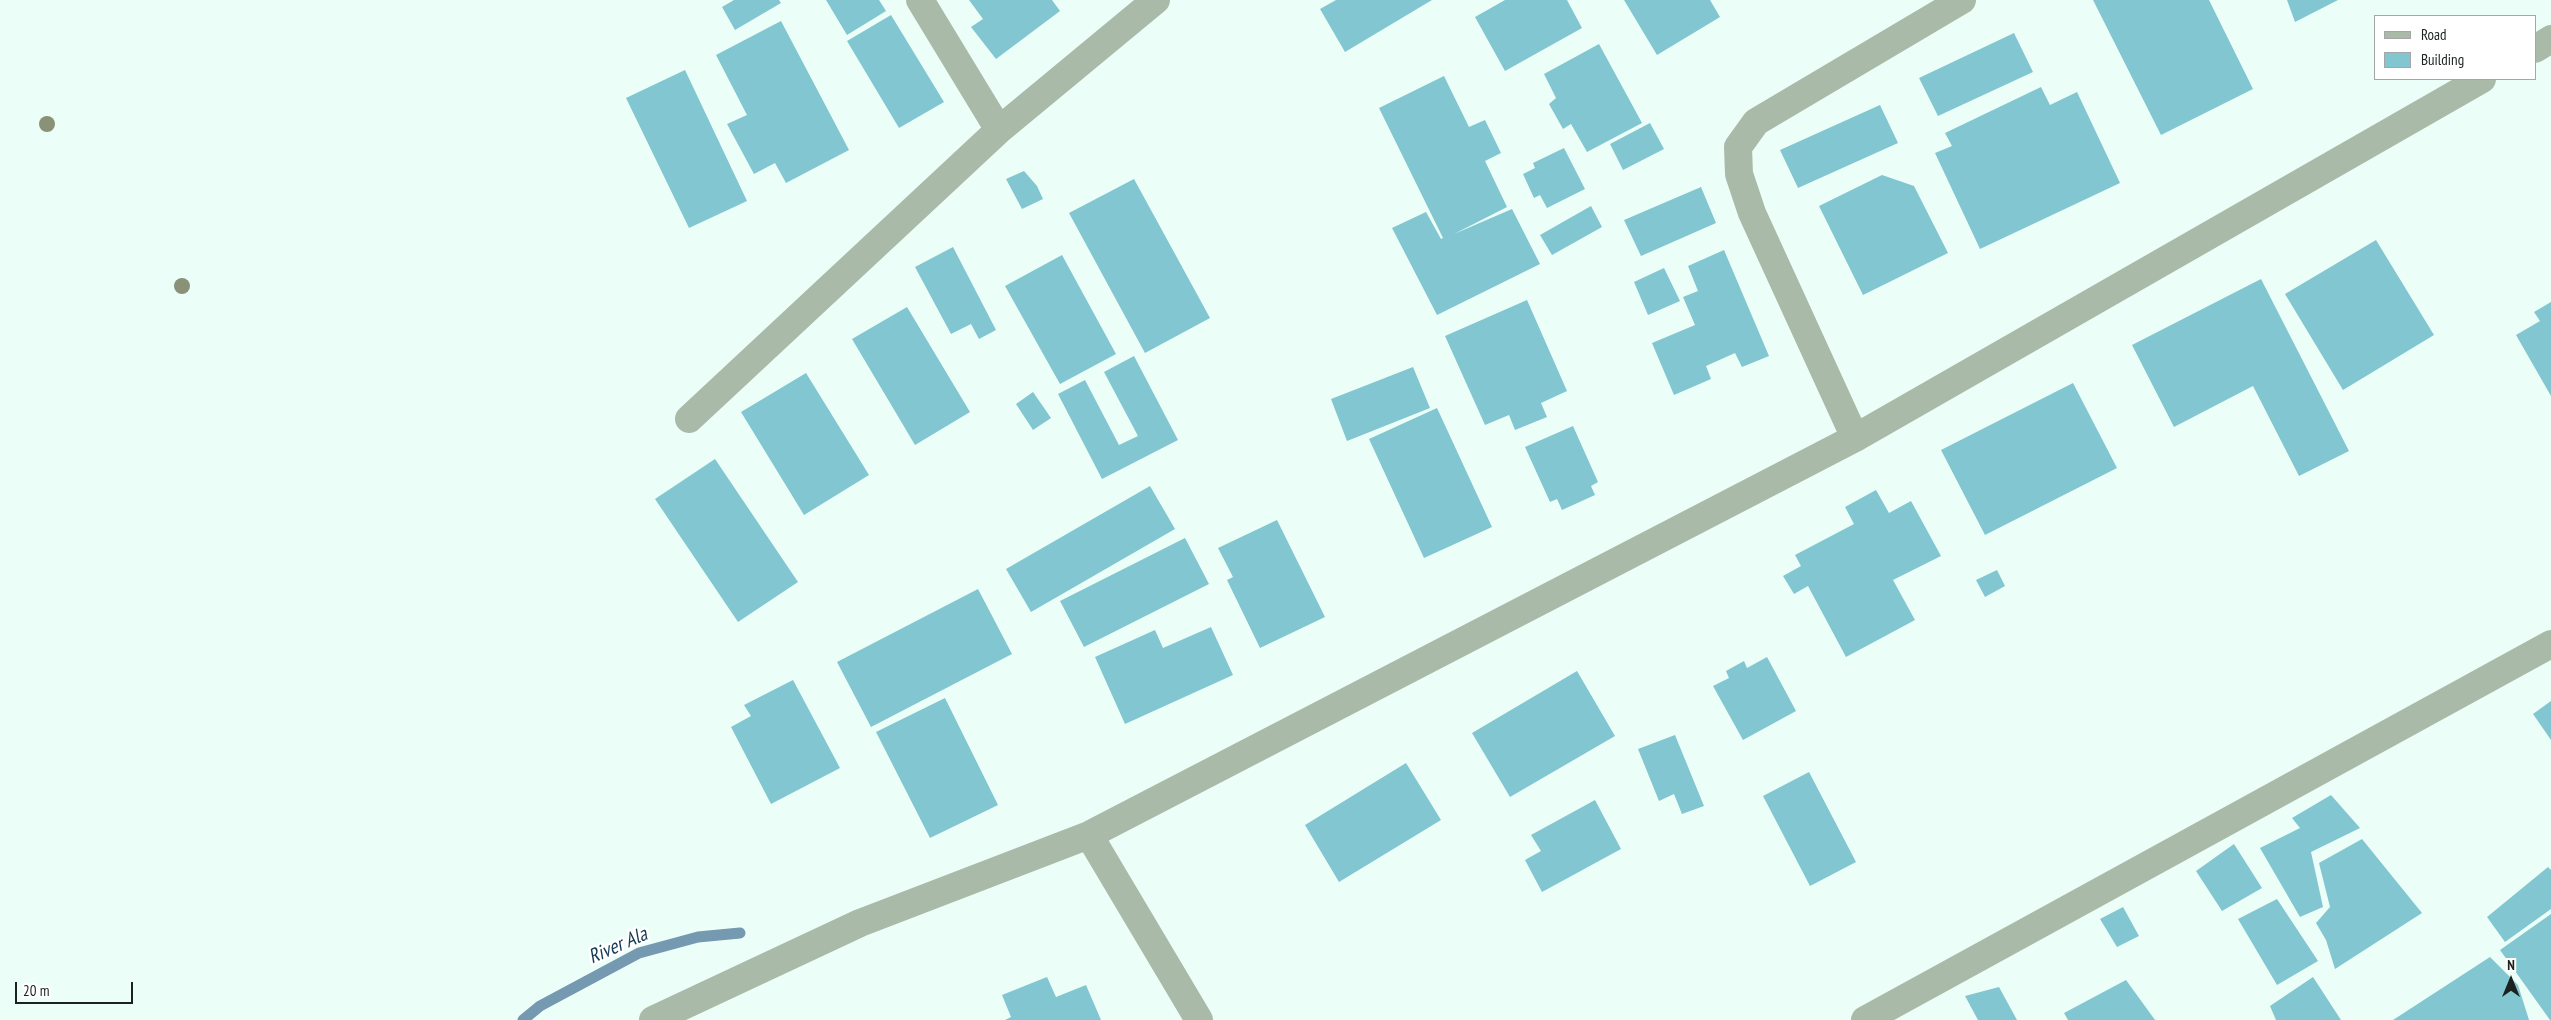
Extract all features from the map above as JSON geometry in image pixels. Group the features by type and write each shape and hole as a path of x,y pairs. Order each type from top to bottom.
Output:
{"street":[{"path":"920,0 999,130"},
{"path":"688,419 999,130 1156,0"},
{"path":"1855,438 1752,213 1739,174 1738,147 1756,122 1962,0"},
{"path":"2536,47 2551,39"},
{"path":"653,1020 860,923 1089,834 1855,438 2480,80"},
{"path":"1865,1020 2551,644"},
{"path":"1089,834 1199,1020"}],"building":[{"path":"734,0 779,0 781,3 735,30 722,7"},
{"path":"826,0 879,0 886,11 847,35"},
{"path":"969,0 1052,0 1060,11 996,59 971,27 983,19"},
{"path":"1336,0 1432,0 1345,52 1320,9"},
{"path":"1505,0 1567,0 1582,28 1505,71 1475,17"},
{"path":"1624,0 1710,0 1720,17 1657,55"},
{"path":"2093,0 2209,0 2253,89 2161,135"},
{"path":"2287,0 2338,0 2295,22"},
{"path":"891,15 944,102 899,128 847,41"},
{"path":"781,21 849,150 786,183 775,163 754,174 727,124 747,115 716,55"},
{"path":"2014,33 2033,72 1938,116 1919,78"},
{"path":"1599,44 1642,123 1587,152 1571,124 1563,129 1549,104 1556,98 1544,74"},
{"path":"685,70 747,201 689,228 626,98"},
{"path":"1444,76 1469,127 1485,120 1501,153 1485,161 1507,207 1454,234 1512,209 1540,264 1437,315 1392,228 1426,212 1441,239 1443,238 1379,108"},
{"path":"2041,87 2050,105 2077,92 2120,183 1980,249 1935,153 1952,146 1945,133"},
{"path":"1880,105 1898,143 1798,188 1780,150"},
{"path":"1650,123 1664,149 1623,170 1610,144"},
{"path":"1564,148 1585,189 1547,208 1540,195 1534,198 1523,174 1535,168 1533,163"},
{"path":"1024,171 1037,186 1043,199 1022,209 1006,179"},
{"path":"1882,175 1914,186 1948,253 1863,295 1819,206"},
{"path":"1134,179 1210,318 1145,353 1069,213"},
{"path":"1701,187 1716,223 1641,256 1624,220"},
{"path":"1591,206 1602,227 1552,255 1540,235"},
{"path":"2376,240 2434,335 2343,390 2285,294"},
{"path":"953,247 996,330 979,339 971,324 951,334 915,267"},
{"path":"1724,250 1769,356 1742,367 1735,353 1706,366 1711,379 1674,395 1652,343 1695,325 1683,297 1698,291 1688,266"},
{"path":"1062,255 1116,354 1060,384 1005,286"},
{"path":"1664,268 1680,301 1648,315 1634,282"},
{"path":"2261,279 2349,451 2299,476 2253,386 2174,427 2132,345"},
{"path":"1527,300 1567,391 1541,403 1547,417 1515,430 1509,415 1485,425 1445,336"},
{"path":"2551,302 2551,396 2516,335 2540,321 2534,312"},
{"path":"907,307 970,412 915,445 852,339"},
{"path":"1134,356 1178,440 1102,479 1058,394 1085,380 1119,445 1138,436 1104,372"},
{"path":"1413,367 1430,408 1347,441 1331,399"},
{"path":"806,373 869,475 804,515 741,412"},
{"path":"2073,383 2117,468 1985,535 1941,450"},
{"path":"1033,392 1051,418 1033,430 1016,404"},
{"path":"1437,408 1492,527 1424,558 1369,439"},
{"path":"1573,426 1598,482 1591,486 1595,495 1562,510 1557,499 1550,502 1525,447"},
{"path":"715,459 798,582 738,622 655,499"},
{"path":"1150,486 1175,529 1031,612 1006,569"},
{"path":"1876,490 1889,513 1911,501 1941,556 1893,580 1915,620 1846,657 1808,586 1794,594 1783,576 1801,566 1795,555 1854,524 1845,507"},
{"path":"1277,520 1325,617 1260,648 1227,580 1233,577 1218,548"},
{"path":"1185,538 1209,584 1084,647 1060,601"},
{"path":"1997,570 2005,586 1985,597 1976,580"},
{"path":"978,589 1012,654 871,727 837,662"},
{"path":"1211,627 1233,675 1125,724 1095,657 1155,630 1163,648"},
{"path":"1767,657 1796,711 1743,740 1713,686 1729,678 1726,671 1744,661 1747,668"},
{"path":"1577,671 1615,736 1510,797 1472,733"},
{"path":"793,680 840,768 771,804 731,727 751,716 744,705"},
{"path":"945,698 998,805 930,838 876,732"},
{"path":"2551,701 2551,740 2533,714"},
{"path":"1675,735 1704,806 1682,814 1674,794 1659,801 1638,749"},
{"path":"1406,763 1441,820 1339,882 1305,825"},
{"path":"1809,772 1856,862 1810,886 1763,796"},
{"path":"2331,795 2360,828 2311,852 2323,907 2300,917 2260,848 2300,828 2292,818"},
{"path":"1595,800 1621,849 1542,892 1525,860 1541,851 1531,835"},
{"path":"2362,839 2422,913 2335,969 2326,940 2316,923 2330,907 2319,863"},
{"path":"2234,844 2262,888 2222,911 2196,871"},
{"path":"2548,867 2551,870 2551,909 2505,942 2487,917"},
{"path":"2277,899 2318,961 2277,985 2238,919"},
{"path":"2123,907 2139,936 2117,947 2100,919"},
{"path":"2551,914 2551,1020 2550,1020 2500,950"},
{"path":"2490,957 2518,985 2529,1020 2393,1020"},
{"path":"1047,977 1056,997 1086,985 1101,1020 1005,1020 1011,1017 1002,995"},
{"path":"2313,977 2341,1020 2276,1020 2270,1006"},
{"path":"2126,980 2155,1020 2068,1020 2064,1013"},
{"path":"1999,987 2017,1020 1978,1020 1965,996"}],"waterway":[{"name":"River Ala","path":"523,1020 540,1006 639,953 698,937 740,933"}]}
